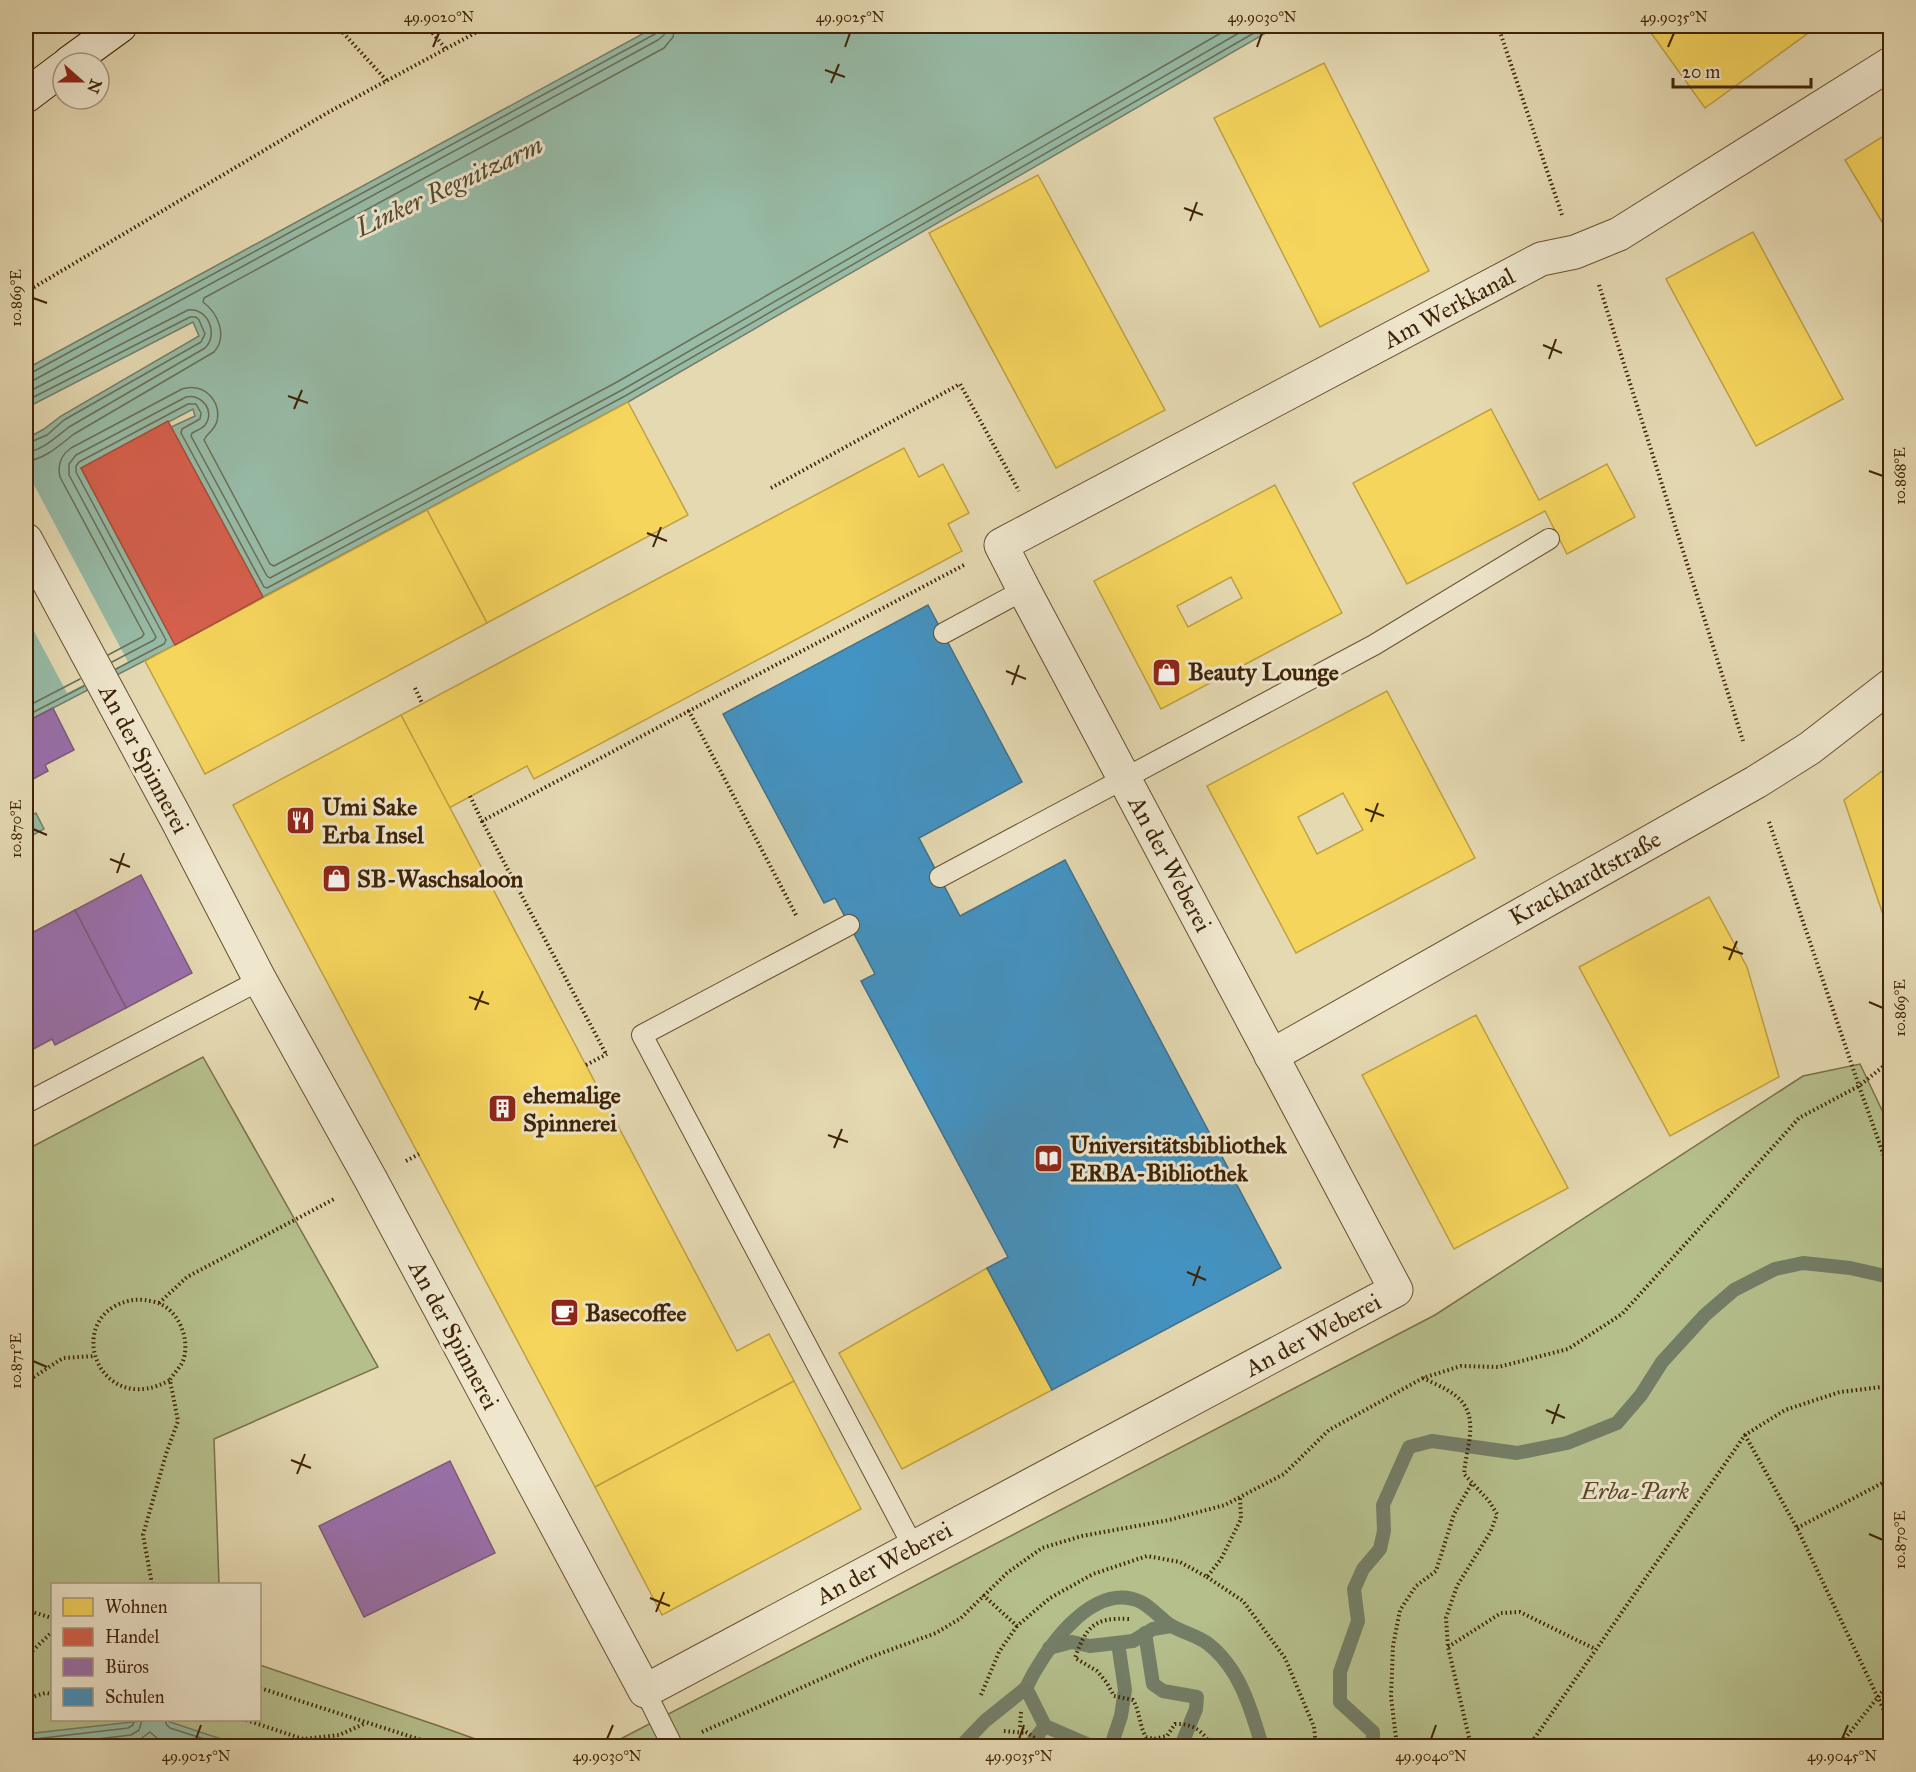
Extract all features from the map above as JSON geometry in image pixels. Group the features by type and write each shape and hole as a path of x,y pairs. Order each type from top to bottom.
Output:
{"street":[{"path":"86,51 120,26"},
{"name":"Am Werkkanal","path":"1001,545 1541,259 1581,250 1619,234 1890,64"},
{"path":"26,96 51,77"},
{"name":"An der Spinnerei","path":"26,540 260,980 371,1180 645,1691"},
{"name":"An der Weberei","path":"645,1691 1396,1290 1001,545"},
{"name":"Krackhardtstraße","path":"1270,1056 1756,782 1810,747 1890,686"}],"lane":[{"path":"940,877 1374,645 1549,539"},
{"path":"944,633 1024,590"},
{"path":"849,925 642,1035 914,1548"},
{"path":"26,1103 260,980"},
{"path":"645,1691 671,1746"}],"path":[{"path":"337,26 387,81"},
{"path":"427,26 445,48"},
{"path":"26,292 327,113 488,26"},
{"path":"1498,26 1581,250 1756,782 1890,1173"},
{"path":"26,226 32,237 32,249 26,259"},
{"path":"26,274 33,286"},
{"path":"771,488 960,384 1038,526"},
{"path":"482,820 1001,545"},
{"path":"415,688 422,703"},
{"path":"689,711 812,944"},
{"path":"470,796 606,1054"},
{"path":"671,1746 868,1658 936,1633 961,1618 1007,1573 1042,1548 1082,1536 1169,1520 1225,1505 1284,1474 1329,1430 1423,1378 1461,1366 1498,1367 1568,1349 1622,1314 1799,1118 1859,1086 1890,1061"},
{"path":"159,1303 187,1277 371,1180"},
{"path":"142,1298 159,1303 177,1317 186,1338 183,1361 170,1380 156,1388 141,1391 125,1389 111,1382 101,1370 95,1356 94,1339 99,1322 110,1309 125,1301 142,1298"},
{"path":"26,1382 63,1358 95,1356"},
{"path":"1423,1378 1456,1396 1470,1414 1471,1431 1464,1474 1489,1501 1497,1514 1491,1531 1457,1586 1446,1618 1448,1647 1471,1746"},
{"path":"152,1583 143,1535 178,1421 170,1380"},
{"path":"1529,1746 1745,1435 1785,1410 1829,1395 1890,1386"},
{"path":"1745,1435 1797,1528 1890,1723"},
{"path":"1797,1528 1890,1479"},
{"path":"1396,1746 1391,1697 1392,1657 1400,1610 1416,1586 1436,1571 1454,1514 1472,1483"},
{"path":"1207,1577 1221,1559 1241,1520 1240,1497"},
{"path":"981,1695 999,1652 1017,1626 1050,1598 1093,1574 1147,1556 1180,1562 1243,1601 1285,1658 1314,1727 1316,1746"},
{"path":"983,1595 1017,1626"},
{"path":"26,1610 51,1618"},
{"path":"1448,1647 1501,1613 1520,1612 1595,1649"},
{"path":"1129,1619 1111,1618 1095,1624 1085,1634 1075,1658 1097,1671 1114,1696 1133,1700 1138,1708 1140,1727 1146,1737 1154,1739 1167,1736 1175,1724 1185,1723 1197,1728 1210,1746"},
{"path":"26,1657 51,1633"},
{"path":"1839,1746 1890,1682"},
{"path":"261,1688 429,1745 440,1746"},
{"path":"26,1699 45,1693 51,1694"},
{"path":"1021,1712 1020,1727 1045,1746"},
{"path":"252,1721 303,1739 339,1735 366,1723"},
{"path":"1004,1731 1027,1733"}],"green space":[{"path":"203,1057 378,1367 214,1439 219,1583 51,1583 51,1721 261,1721 261,1665 495,1746 26,1746 26,1150"},
{"name":"Erba-Park","path":"1860,1064 1890,1127 1890,1746 607,1746 1435,1315 1803,1076"}],"water":[{"name":"Linker Regnitzarm","path":"657,26 1278,26 628,402 263,597 171,427 195,416 193,409 81,468 175,645 26,722 26,439 61,416 199,336 193,322 26,408 26,369"},
{"path":"36,813 44,829 26,839 26,819"},
{"path":"141,1721 167,1721 242,1746 26,1746 26,1734"}],"pier":[{"path":"26,470 128,662 67,693 26,616"}],"building: Wohnen":[{"path":"1646,26 1818,26 1705,108"},
{"path":"1324,63 1429,271 1320,327 1214,118"},
{"path":"1890,132 1890,227 1882,222 1845,160"},
{"path":"1038,175 1165,410 1056,468 929,233"},
{"path":"1753,232 1843,399 1756,446 1666,279"},
{"path":"628,402 688,515 487,623 427,510"},
{"path":"1491,409 1539,500 1607,464 1635,517 1567,554 1545,511 1407,584 1353,483"},
{"path":"904,448 919,477 943,464 969,513 948,524 962,551 534,779 527,766 449,808 401,715"},
{"path":"1275,485 1342,613 1161,709 1094,581","holes":["1231,577 1242,598 1188,627 1177,606"]},
{"path":"427,510 487,623 205,774 145,661"},
{"path":"1387,691 1475,858 1296,953 1207,786","holes":["1343,793 1363,830 1317,854 1298,817"]},
{"name":"ehemalige Spinnerei","path":"401,715 737,1351 769,1334 794,1381 595,1487 233,805"},
{"path":"1890,765 1890,935 1844,800"},
{"path":"1709,897 1747,967 1779,1077 1670,1136 1579,967"},
{"path":"1476,1015 1568,1188 1454,1249 1362,1075"},
{"path":"987,1268 1052,1390 902,1469 839,1353"},
{"path":"794,1381 861,1509 662,1615 595,1487"}],"building: Handel":[{"path":"168,421 263,597 175,645 81,468"}],"building: Büros":[{"path":"53,708 74,750 45,765 48,771 26,783 26,722"},
{"path":"141,875 192,973 126,1008 75,910"},
{"path":"75,910 126,1008 55,1045 52,1039 26,1053 26,936"},
{"path":"450,1461 495,1553 364,1617 319,1526"}],"building: Schulen":[{"path":"928,605 1022,782 919,838 960,916 1065,860 1281,1268 1052,1390 987,1268 1008,1257 861,981 875,974 835,898 824,903 723,714"}],"waterway":[{"path":"1373,1746 1373,1732 1340,1702 1340,1672 1358,1621 1354,1589 1363,1569 1380,1549 1384,1531 1383,1505 1409,1447 1432,1441 1517,1453 1567,1443 1617,1423 1641,1395 1662,1362 1705,1315 1734,1290 1775,1269 1803,1263 1850,1268 1890,1277"},
{"path":"1091,1746 1045,1726 1026,1688 1044,1656 1072,1623 1088,1610 1105,1601 1123,1598 1145,1604 1170,1625 1203,1640 1218,1653 1228,1664 1243,1690 1262,1746"},
{"path":"1049,1648 1072,1642 1090,1646 1133,1641 1153,1629 1171,1626"},
{"path":"1145,1633 1153,1684 1163,1691 1197,1697 1196,1709 1181,1746"},
{"path":"1111,1746 1121,1716 1125,1690 1118,1643"},
{"path":"961,1746 985,1721 1026,1688"},
{"path":"1029,1746 1045,1726"}],"place":[{"name":"Beauty Lounge","path":"1167,672"},
{"name":"Umi Sake Erba Insel","path":"301,821"},
{"name":"SB-Waschsaloon","path":"336,879"},
{"name":"ehemalige Spinnerei","path":"502,1109"},
{"name":"Universitätsbibliothek ERBA-Bibliothek","path":"1049,1159"},
{"name":"Basecoffee","path":"564,1313"}]}
